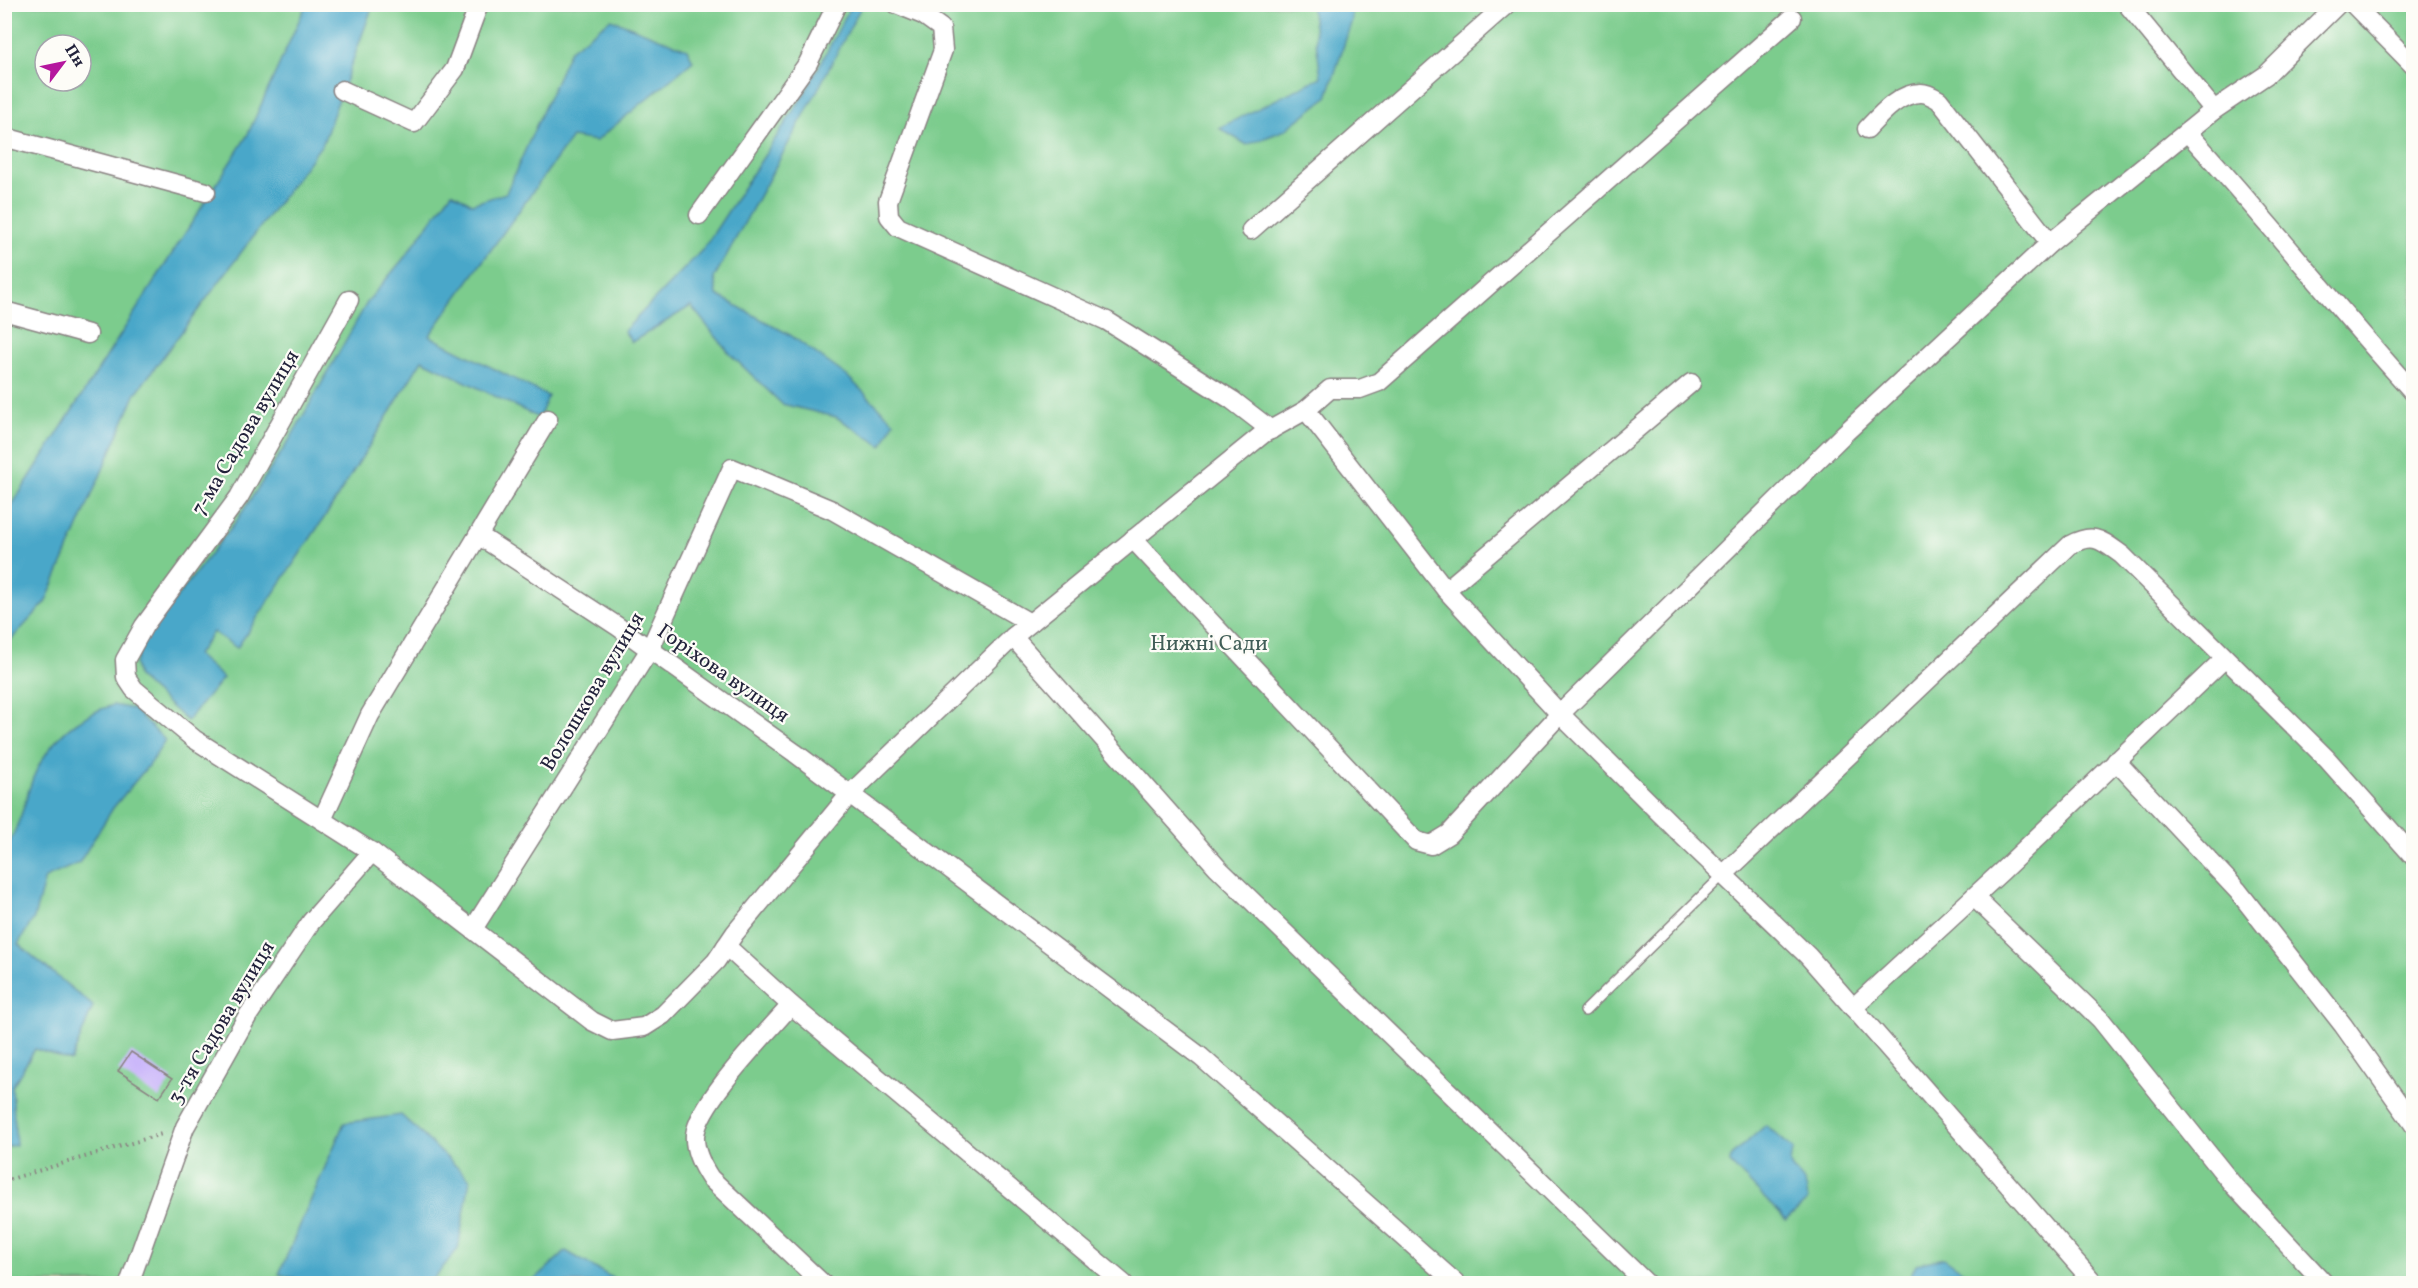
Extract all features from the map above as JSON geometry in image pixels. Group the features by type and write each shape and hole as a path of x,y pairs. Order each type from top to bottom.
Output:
{"street":[{"path":"342,90 414,123 455,69 479,4"},
{"path":"699,215 808,63 837,4"},
{"path":"896,4 923,15 941,28 943,50 888,201 889,216 898,227 1107,321 1232,400 1271,430"},
{"path":"1251,230 1507,4"},
{"path":"2127,4 2214,110"},
{"path":"1133,539 1416,841 1431,844 1449,834 1560,714 1845,433 2050,243 2214,110 2266,75 2338,4"},
{"path":"2354,4 2414,66"},
{"path":"548,419 370,715 322,820 372,852 592,1021 612,1031 644,1027 663,1015 716,961 849,795 1013,637 1271,430 1306,410 1330,389 1360,389 1379,382 1792,18"},
{"path":"1867,129 1886,109 1909,95 1924,92 1939,100 2050,243"},
{"path":"2187,132 2247,198 2361,334 2414,393"},
{"path":"4,136 206,192"},
{"name":"7-ма Садова вулиця","path":"322,820 194,739 134,689 126,677 125,660 144,626 239,497 349,300"},
{"path":"4,311 88,334"},
{"path":"1446,590 1691,383"},
{"path":"1306,410 1446,590 1560,714 1808,956 2095,1284"},
{"name":"Волошкова вулиця","path":"473,929 650,649 732,468 832,510 1030,623"},
{"name":"Горіхова вулиця","path":"478,535 650,649 795,753 1201,1057 1457,1284"},
{"path":"1724,875 2053,561 2070,545 2081,539 2100,539 2122,555 2327,759 2414,857"},
{"path":"1013,637 1217,867 1647,1284"},
{"path":"1853,1008 1974,897 2225,658"},
{"path":"2116,761 2238,891 2343,1025 2414,1125"},
{"name":"3-тя Садова вулиця","path":"186,1127 247,1017 305,932 372,852"},
{"path":"1974,897 2101,1020 2234,1186 2325,1284"},
{"path":"726,946 791,1005 1124,1284"},
{"path":"791,1005 704,1110 695,1135 699,1162 710,1178 823,1284"},
{"path":"129,1284 186,1127"}],"lane":[{"path":"1586,1011 1724,875"}],"path":[{"name":"3-тя Садова вулиця","path":"4,1181 186,1127"}],"green space":[{"name":"Нижні Сади","path":"5,5 2413,5 2413,1283 5,1283"}],"water":[{"path":"852,4 862,5 714,278 717,295 790,335 847,376 894,422 882,446 836,417 782,404 731,355 691,306 632,342 624,331 704,248 805,93"},
{"path":"306,5 373,5 323,143 136,393 45,603 5,646 5,516 247,136"},
{"path":"1311,5 1351,5 1352,20 1327,97 1285,130 1247,145 1219,128 1321,77"},
{"path":"611,19 687,49 693,61 596,141 572,137 429,336 548,396 539,418 422,360 330,509 237,648 213,632 197,655 223,678 187,721 138,677 135,664 145,638 237,520 290,439 368,301 404,258 452,192 472,204 506,193 570,50"},
{"path":"113,705 133,709 165,740 152,761 113,808 79,863 45,878 34,918 18,944 93,1006 71,1061 35,1049 12,1087 16,1145 5,1147 5,852 33,778 55,742 75,723"},
{"path":"401,1115 470,1179 458,1249 430,1283 310,1283 279,1274 344,1123"},
{"path":"1766,1125 1794,1150 1791,1166 1806,1188 1808,1200 1786,1220 1730,1163 1731,1156"},
{"path":"566,1251 621,1283 531,1283"},
{"path":"1944,1258 1970,1276 1976,1283 1911,1283 1909,1279 1916,1264"}],"building":[{"path":"131,1052 172,1079 159,1098 118,1071"}]}
